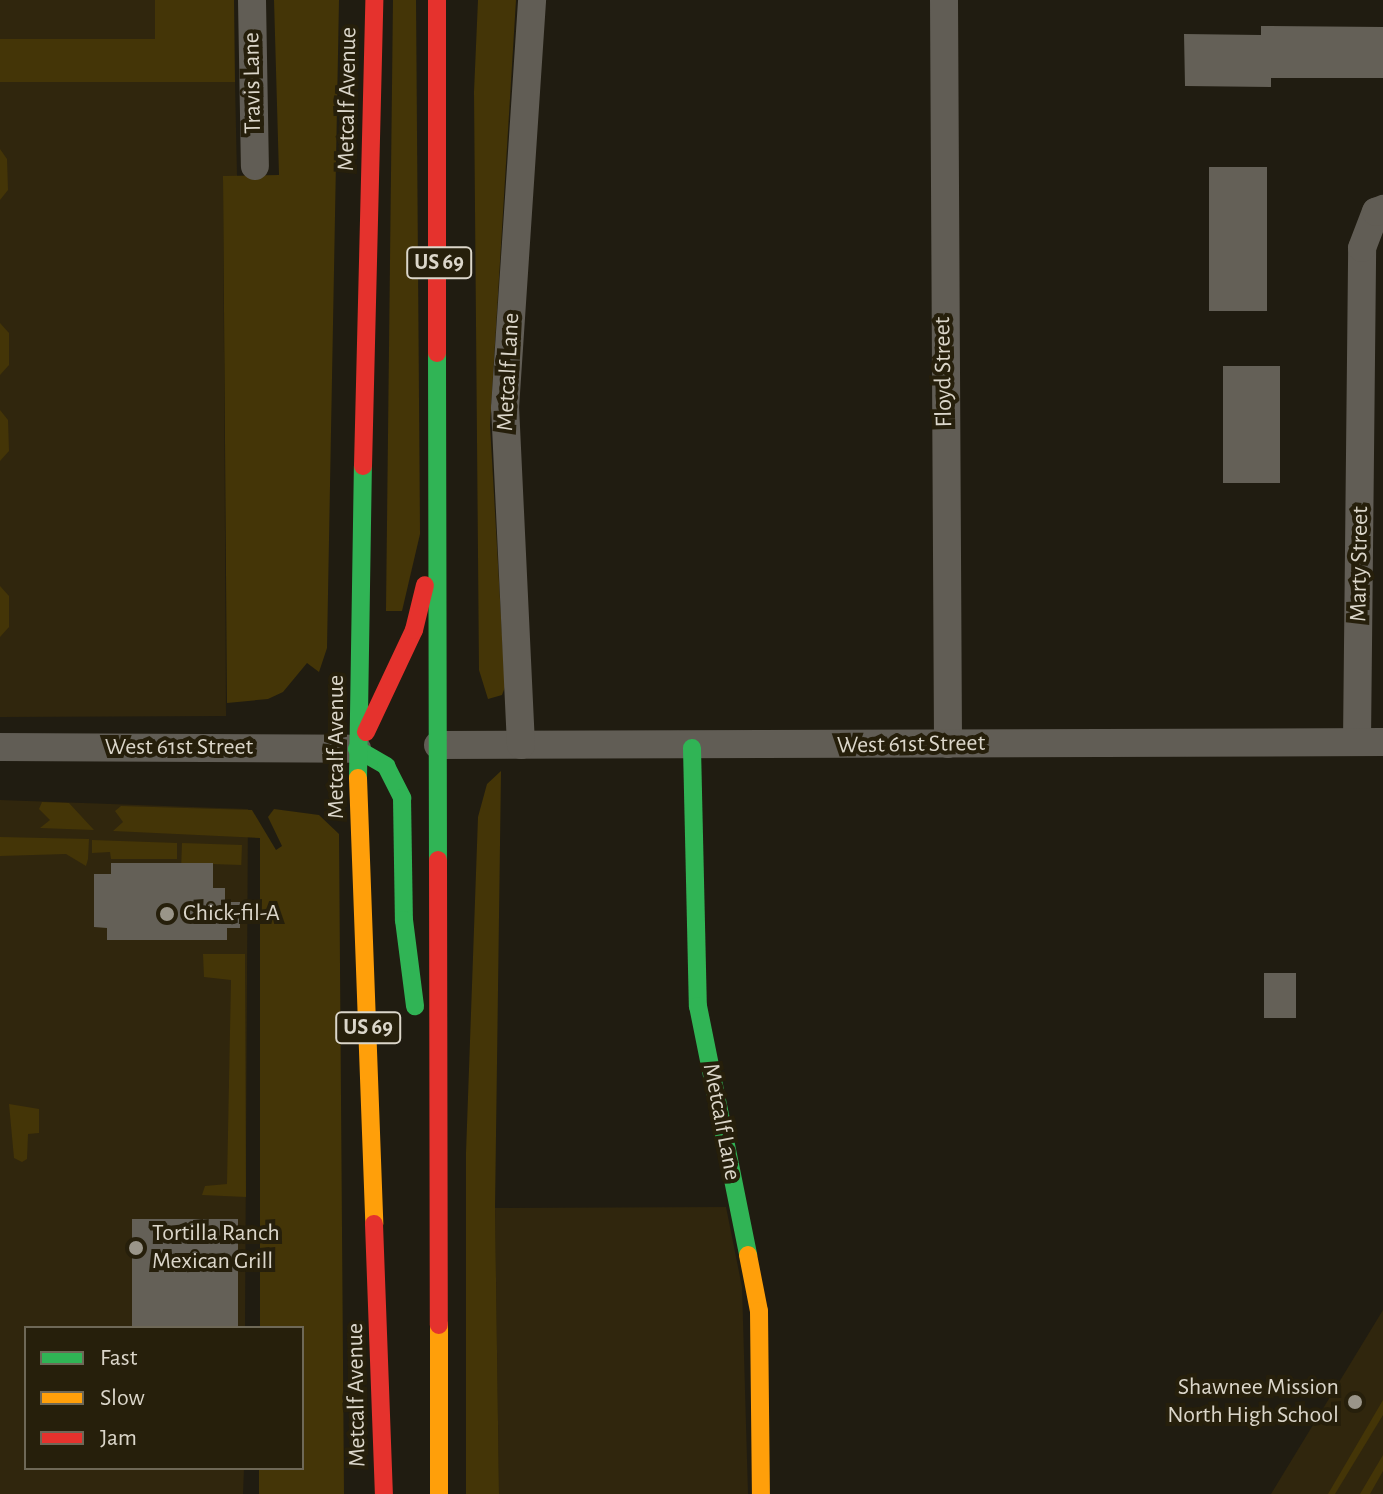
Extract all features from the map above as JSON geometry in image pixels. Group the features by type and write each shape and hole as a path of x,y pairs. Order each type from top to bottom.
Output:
{"main road":[{"name":"Metcalf Avenue","path":"374,0 357,749 384,1494"},
{"name":"US 69","path":"437,0 441,526 438,745 439,1494"},
{"path":"438,1184 404,920 402,798 386,766 357,749 414,630 441,526"},
{"name":"Metcalf Lane","path":"692,748 698,1006 759,1311 761,1494"}],"street":[{"name":"Travis Lane","path":"252,0 255,166"},
{"name":"Metcalf Lane","path":"521,745 505,408 532,0"},
{"name":"Floyd Street","path":"944,0 948,744"},
{"name":"Marty Street","path":"1370,741 1362,248 1376,212 1383,209"},
{"name":"West 61st Street","path":"438,745 692,748 1370,741"},
{"name":"West 61st Street","path":"0,747 357,749"}],"shaded area":[{"path":"0,0 155,0 155,39 0,39"},
{"path":"155,0 234,0 235,82 0,82 0,39 155,39"},
{"path":"274,0 339,0 327,648 319,672 307,663 283,692 268,699 227,703 223,176 279,175"},
{"path":"393,0 416,0 420,534 402,611 386,611"},
{"path":"478,0 516,0 490,425 505,687 502,695 488,699 479,670 474,92"},
{"path":"0,82 235,82 237,176 223,176 226,716 0,717"},
{"path":"0,149 7,159 8,190 0,200"},
{"path":"0,323 9,333 9,365 0,375"},
{"path":"0,410 8,420 9,451 0,461"},
{"path":"0,586 9,596 9,627 0,637"},
{"path":"501,771 495,1208 499,1494 466,1494 466,1153 478,817 487,784"},
{"path":"0,800 248,809 245,1326 24,1326 24,1470 244,1470 243,1494 0,1494"},
{"path":"42,802 69,803 94,830 40,828 50,820 39,809"},
{"path":"121,806 252,810 276,850 282,846 268,817 274,809 319,815 339,834 344,1494 259,1494 259,1470 304,1470 304,1326 260,1326 260,838 113,831 123,822 115,811"},
{"path":"0,837 89,839 86,866 66,854 0,856"},
{"path":"92,840 177,843 177,859 111,859 110,852 92,853"},
{"path":"182,843 242,845 241,865 181,863"},
{"path":"203,954 245,954 246,1197 202,1195 205,1186 227,1184 231,980 204,977"},
{"path":"9,1104 39,1109 39,1133 28,1134 27,1159 22,1162 14,1158"},
{"path":"726,1207 742,1287 748,1494 499,1494 495,1208"},
{"name":"Shawnee Mission North High School","path":"1383,1310 1383,1494 1271,1494"},
{"path":"1383,1400 1383,1415 1335,1494 1328,1494"},
{"path":"1383,1455 1383,1471 1370,1494 1360,1494"}],"building":[{"path":"1261,26 1383,27 1383,78 1271,78 1271,87 1185,86 1184,34 1261,35"},
{"path":"1209,167 1267,167 1267,311 1209,311"},
{"path":"1223,366 1280,366 1280,483 1223,483"},
{"name":"Chick-fil-A","path":"111,863 213,863 213,888 225,888 225,902 240,902 240,928 227,928 227,940 107,940 107,928 94,927 94,874 111,874"},
{"path":"1264,973 1296,973 1296,1018 1264,1018"},
{"path":"132,1219 238,1219 238,1326 132,1326"}],"traffic: fast":[{"path":"437,353 438,860"},
{"path":"358,778 363,466"},
{"path":"692,748 698,1006 748,1255"},
{"path":"357,749 386,766 402,798 404,920 415,1006"}],"traffic: slow":[{"path":"358,778 374,1224"},
{"path":"748,1255 759,1311 761,1494"},
{"path":"439,1325 439,1494"}],"traffic: jam":[{"path":"363,466 374,0"},
{"path":"437,0 437,353"},
{"path":"366,732 414,630 425,585"},
{"path":"438,860 439,1325"},
{"path":"374,1224 384,1494"}],"place":[{"name":"Chick-fil-A","path":"167,914"},
{"name":"Tortilla Ranch Mexican Grill","path":"136,1248"},
{"name":"Shawnee Mission North High School","path":"1355,1402"}]}
